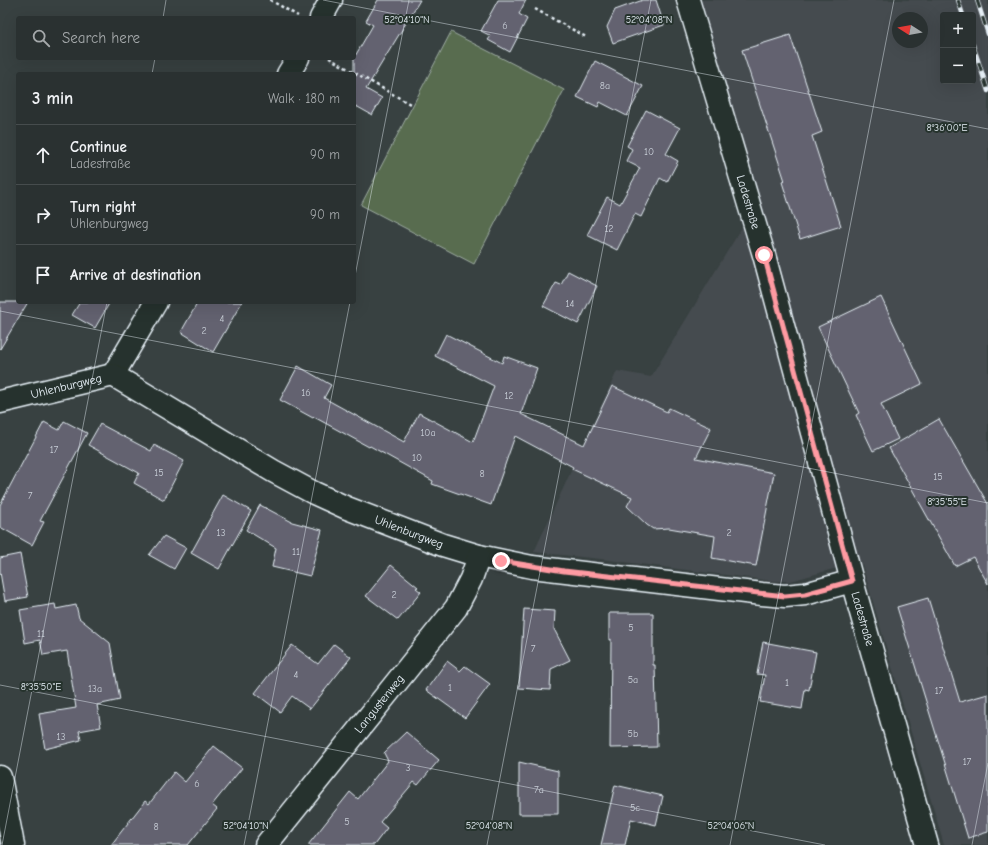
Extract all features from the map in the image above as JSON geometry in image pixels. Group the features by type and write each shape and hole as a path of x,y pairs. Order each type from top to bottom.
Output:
{"street":[{"path":"322,16 331,0"},
{"name":"Ladestraße","path":"688,0 764,255 852,581 927,845"},
{"path":"289,72 297,60"},
{"path":"113,375 155,304"},
{"name":"Uhlenburgweg","path":"0,402 113,375 267,468 314,493 404,531 478,556 532,567 779,595 805,594 852,581"},
{"name":"Langustenweg","path":"266,845 456,608 471,579 478,556"},
{"path":"0,777 13,845"}],"path":[{"path":"270,0 298,16"},
{"path":"535,9 586,37"},
{"path":"333,60 354,72"},
{"path":"356,73 410,104"}],"shaded area":[{"path":"698,0 988,0 988,845 944,845 861,561 791,581 772,581 534,552 617,371 651,377 744,224"}],"green space":[{"path":"451,32 564,90 474,264 361,205"}],"building":[{"path":"378,0 420,0 366,89 382,98 372,115 356,106 356,72 354,72 354,60 356,60 356,55 373,25 366,21"},
{"path":"498,0 526,0 519,14 527,19 510,52 488,40 491,36 481,31"},
{"path":"643,0 656,0 664,25 613,43 607,27 615,10"},
{"path":"790,35 822,132 812,136 841,226 800,239 782,182 785,181 742,50"},
{"path":"595,61 643,86 627,116 600,102 598,107 577,97"},
{"path":"646,110 680,128 666,154 678,161 667,182 660,178 641,217 635,214 617,250 587,235 607,197 620,204 640,168 626,161 632,149 627,146"},
{"path":"568,271 597,286 578,324 543,306 556,283 561,285"},
{"path":"881,297 922,384 881,404 898,439 873,451 856,415 859,413 818,327"},
{"path":"0,302 27,304 0,349"},
{"path":"79,304 109,304 95,328 72,315"},
{"path":"197,304 241,304 213,352 181,332"},
{"path":"446,334 502,363 504,356 537,368 521,414 584,445 612,386 667,412 669,408 711,428 696,458 774,473 756,566 712,558 715,536 669,528 653,529 627,506 632,497 572,469 573,467 515,436 491,505 432,484 433,481 370,446 369,447 280,400 298,366 331,385 324,398 404,442 419,413 473,442 494,386 435,356"},
{"path":"939,419 988,504 988,584 973,557 955,566 889,448"},
{"path":"64,421 87,433 40,521 44,522 32,545 0,527 0,505 44,422 59,430"},
{"path":"100,424 151,451 154,445 184,461 164,500 134,483 139,473 88,445"},
{"path":"223,495 251,511 219,569 191,553"},
{"path":"260,505 292,522 322,530 310,576 272,567 276,548 246,530"},
{"path":"164,536 186,548 174,569 149,555"},
{"path":"20,554 28,597 5,601 0,572 0,558"},
{"path":"391,565 418,587 416,588 421,592 398,620 366,596"},
{"path":"928,598 960,702 988,694 988,832 968,838 897,607"},
{"path":"55,604 56,609 76,605 79,618 110,643 120,700 97,705 101,727 79,731 81,740 45,749 39,714 76,708 67,651 43,655 40,640 25,643 20,610"},
{"path":"524,609 555,611 554,629 570,660 551,669 550,690 519,688"},
{"path":"609,613 653,613 653,665 655,665 657,747 610,748 611,639 609,640"},
{"path":"763,642 816,652 809,690 805,689 802,709 760,702 765,675 757,674"},
{"path":"334,644 351,657 310,709 292,696 280,712 255,693 292,645 318,664"},
{"path":"447,661 460,671 465,666 490,684 465,718 426,690"},
{"path":"406,732 439,760 418,785 414,782 380,822 387,828 374,845 308,845 350,792 358,799 388,761 384,753"},
{"path":"214,746 242,768 212,805 217,809 188,845 111,845 145,801 149,804 174,772 185,782"},
{"path":"519,762 558,771 558,814 519,814"},
{"path":"615,785 663,796 656,825 631,819 625,845 601,845"}],"railway":[{"path":"958,0 962,12"},
{"path":"977,0 988,34"},
{"path":"974,48 988,91"}],"route":[{"path":"501,561 564,571 785,596 805,594 852,581 764,255"}]}
